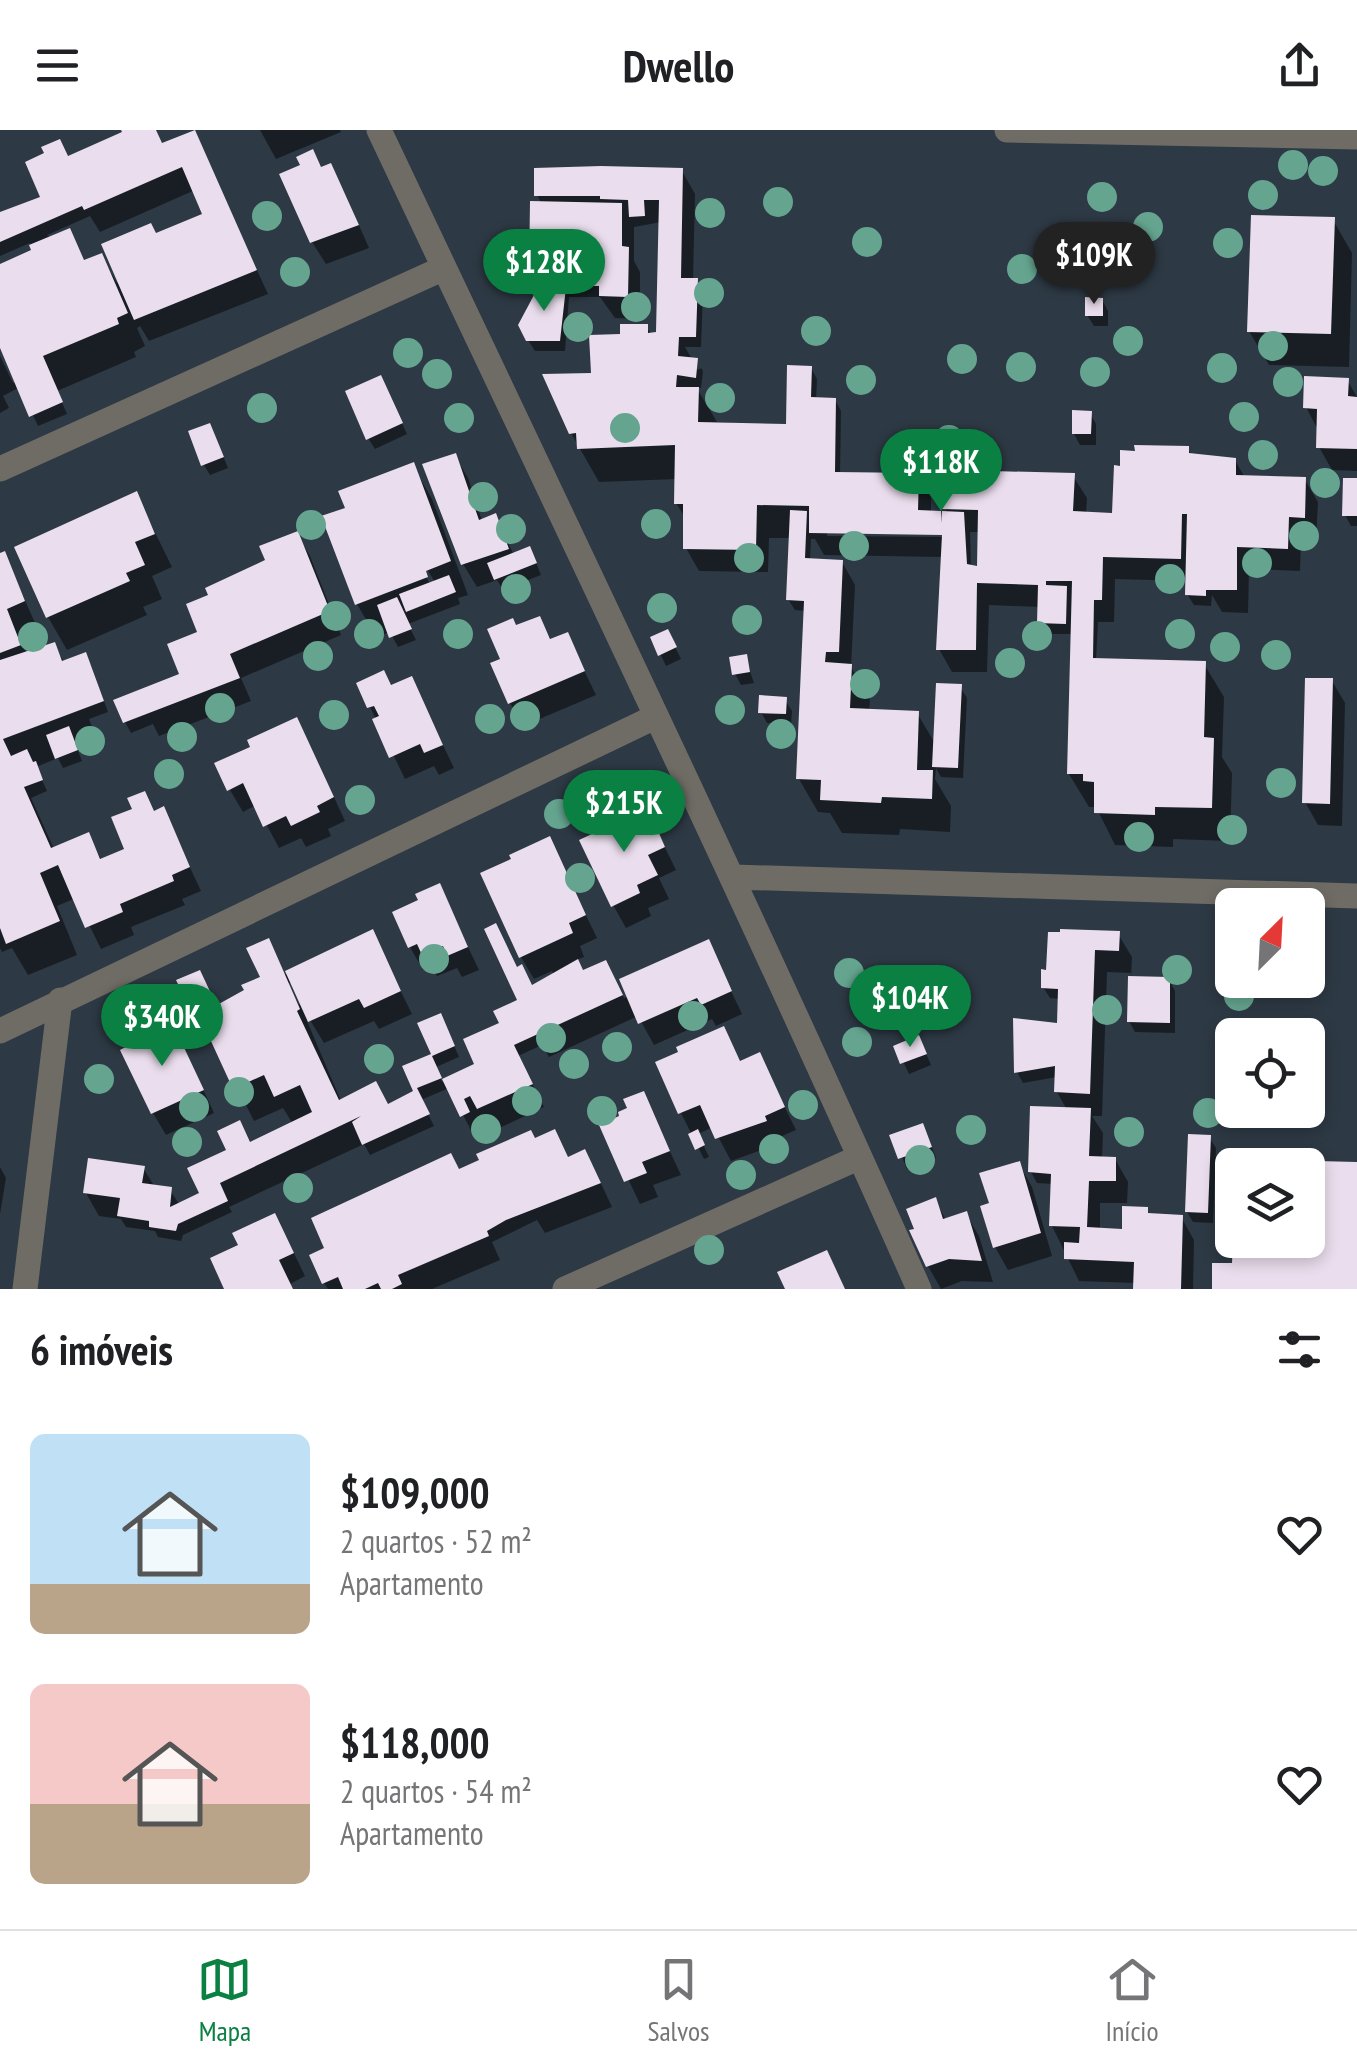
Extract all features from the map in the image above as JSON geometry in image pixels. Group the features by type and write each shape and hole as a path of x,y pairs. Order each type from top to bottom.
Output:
{"street":[{"path":"379,130 734,877 918,1289"},
{"path":"1007,130 1357,137"},
{"path":"0,469 444,268"},
{"path":"0,1031 655,717"},
{"path":"734,877 1357,896"},
{"path":"25,1289 60,1000"},
{"path":"565,1289 860,1157"}],"building":[{"path":"121,130 156,130 162,143 195,130 257,270 134,320 101,244 151,223 156,233 202,214 182,167 0,242 0,212 40,197 25,162 44,153 41,147 60,139 68,156"},
{"path":"313,149 321,167 331,163 359,225 310,243 279,174 300,165 296,157"},
{"path":"534,168 683,168 681,278 698,278 696,337 679,337 678,356 698,358 696,378 677,375 676,387 699,387 698,422 786,424 787,365 812,366 811,397 836,398 835,472 919,473 918,510 941,511 941,523 942,511 964,512 967,564 977,566 978,510 942,509 944,449 992,449 992,471 1075,473 1073,511 1112,513 1114,465 1120,466 1120,450 1135,451 1134,445 1189,446 1189,453 1236,458 1236,475 1306,477 1305,518 1289,517 1288,549 1237,547 1237,590 1206,590 1206,596 1185,595 1187,514 1182,514 1181,559 1103,557 1102,600 1094,600 1093,658 1206,661 1204,737 1214,738 1212,808 1155,807 1155,815 1094,813 1094,782 1083,781 1083,774 1067,774 1072,581 1046,581 1046,585 1067,586 1066,624 1037,623 1038,585 977,583 976,650 936,650 942,535 809,533 809,506 757,505 756,550 683,549 683,504 674,504 675,445 577,449 576,433 569,434 542,374 591,373 589,335 620,334 620,324 648,324 648,333 656,332 659,200 644,200 645,216 629,217 628,200 534,196"},
{"path":"530,201 622,203 622,246 629,247 628,297 599,296 599,286 590,286 590,275 529,274"},
{"path":"1251,215 1335,217 1331,334 1247,332"},
{"path":"70,228 84,260 102,253 128,313 117,318 119,324 43,356 63,402 29,417 0,348 0,264 31,250 29,245"},
{"path":"542,280 566,287 560,341 526,341 518,325"},
{"path":"1085,297 1103,298 1103,316 1085,316"},
{"path":"381,375 403,423 366,440 345,391"},
{"path":"1304,376 1349,378 1348,396 1357,397 1357,449 1316,448 1317,409 1303,408"},
{"path":"1072,410 1092,411 1091,434 1072,434"},
{"path":"210,423 224,457 201,466 188,431"},
{"path":"456,453 479,520 496,513 509,549 461,565 422,464"},
{"path":"414,462 451,561 426,571 428,577 355,605 321,516 345,508 338,491"},
{"path":"1343,478 1357,478 1357,516 1342,516"},
{"path":"137,491 155,534 135,542 145,565 126,573 130,581 46,618 14,547"},
{"path":"790,510 807,511 805,558 843,560 839,652 826,652 825,662 852,664 850,708 919,711 917,770 933,770 932,799 882,797 881,803 820,800 821,780 796,779 804,601 786,600"},
{"path":"298,531 330,611 230,654 240,678 123,723 113,700 179,674 167,644 197,632 186,604 208,595 205,588 265,560 259,546"},
{"path":"530,546 537,563 494,580 487,563"},
{"path":"5,551 25,601 7,609 21,645 0,653 0,553"},
{"path":"449,575 456,592 406,612 399,594"},
{"path":"397,597 412,629 389,638 377,605"},
{"path":"540,616 550,639 568,632 585,671 508,704 490,663 500,659 487,629 513,618 516,625"},
{"path":"668,629 677,647 658,656 650,637"},
{"path":"55,642 62,661 86,652 104,701 3,739 11,756 27,749 36,761 43,780 24,787 51,848 89,832 100,859 124,849 111,817 132,809 127,798 145,791 154,811 164,806 190,867 172,875 174,881 120,904 123,912 85,928 58,865 40,873 60,921 6,944 0,928 0,660"},
{"path":"747,654 750,672 732,675 729,657"},
{"path":"384,670 391,685 412,676 443,745 424,753 420,744 389,758 372,719 379,716 374,706 367,708 356,683"},
{"path":"1305,678 1333,678 1330,804 1302,803"},
{"path":"936,683 962,684 958,768 932,767"},
{"path":"759,695 787,697 786,714 758,713"},
{"path":"297,717 334,797 317,806 320,812 291,826 286,816 263,827 243,783 227,791 214,763 250,747 247,740"},
{"path":"69,726 78,750 55,759 46,735"},
{"path":"648,808 665,847 648,855 658,875 637,885 640,893 611,907 579,840"},
{"path":"550,836 586,915 569,923 573,933 519,958 480,873"},
{"path":"440,883 468,947 447,956 443,946 422,955 417,944 408,948 392,912 418,900 415,894"},
{"path":"496,923 517,967 522,964 532,985 578,959 583,970 606,960 623,995 514,1045 533,1084 477,1109 470,1096 464,1099 470,1112 460,1117 442,1079 474,1064 463,1039 499,1023 493,1011 517,1000 484,929"},
{"path":"373,929 401,991 364,1008 359,999 308,1022 285,971"},
{"path":"1120,931 1119,951 1095,950 1090,1094 1054,1092 1055,1066 1014,1073 1013,1018 1057,1023 1058,989 1041,988 1041,969 1046,970 1048,932"},
{"path":"269,938 300,1009 297,1011 339,1100 376,1081 388,1104 413,1091 402,1066 431,1054 417,1023 441,1013 455,1046 432,1056 442,1078 417,1088 430,1114 362,1145 352,1122 361,1116 220,1183 228,1201 178,1224 176,1231 149,1227 149,1221 117,1216 120,1198 83,1193 88,1158 145,1166 142,1183 172,1187 170,1207 199,1193 187,1168 226,1150 217,1131 240,1120 250,1142 312,1112 300,1085 274,1097 264,1075 233,1089 199,1015 244,990 241,985 260,977 246,948"},
{"path":"709,939 732,991 701,1005 697,998 638,1024 619,979"},
{"path":"200,970 214,1000 191,1011 176,980"},
{"path":"1128,976 1170,977 1170,1023 1127,1022"},
{"path":"172,1022 204,1090 151,1114 120,1050"},
{"path":"724,1026 740,1061 760,1052 785,1107 765,1116 767,1121 715,1139 700,1105 678,1114 655,1062 678,1052 676,1047"},
{"path":"919,1035 927,1054 900,1064 893,1046"},
{"path":"644,1091 670,1151 642,1162 647,1173 624,1182 599,1125 627,1108 623,1099"},
{"path":"1030,1106 1091,1108 1089,1156 1116,1157 1116,1181 1089,1181 1087,1227 1122,1229 1122,1206 1148,1207 1148,1213 1183,1215 1181,1289 1133,1289 1134,1262 1064,1259 1064,1242 1079,1243 1080,1227 1049,1226 1051,1174 1028,1172"},
{"path":"923,1123 932,1147 898,1159 889,1135"},
{"path":"555,1129 568,1157 585,1149 601,1183 506,1220 487,1231 489,1236 398,1275 402,1284 392,1289 381,1289 378,1283 365,1289 343,1289 338,1277 322,1284 309,1255 324,1248 311,1218 451,1153 459,1169 479,1160 476,1154 531,1130 535,1138"},
{"path":"698,1129 705,1145 695,1150 688,1134"},
{"path":"1188,1134 1211,1135 1208,1213 1185,1212"},
{"path":"1020,1161 1041,1233 993,1248 980,1206 989,1203 979,1173"},
{"path":"1325,1161 1357,1162 1357,1289 1212,1289 1212,1263 1232,1263 1232,1258 1325,1258"},
{"path":"936,1197 943,1219 967,1211 982,1261 949,1259 926,1267 909,1230 914,1229 906,1209"},
{"path":"275,1213 294,1253 279,1260 293,1289 224,1289 210,1258 238,1245 232,1233"},
{"path":"827,1250 845,1289 785,1289 777,1272"}]}
